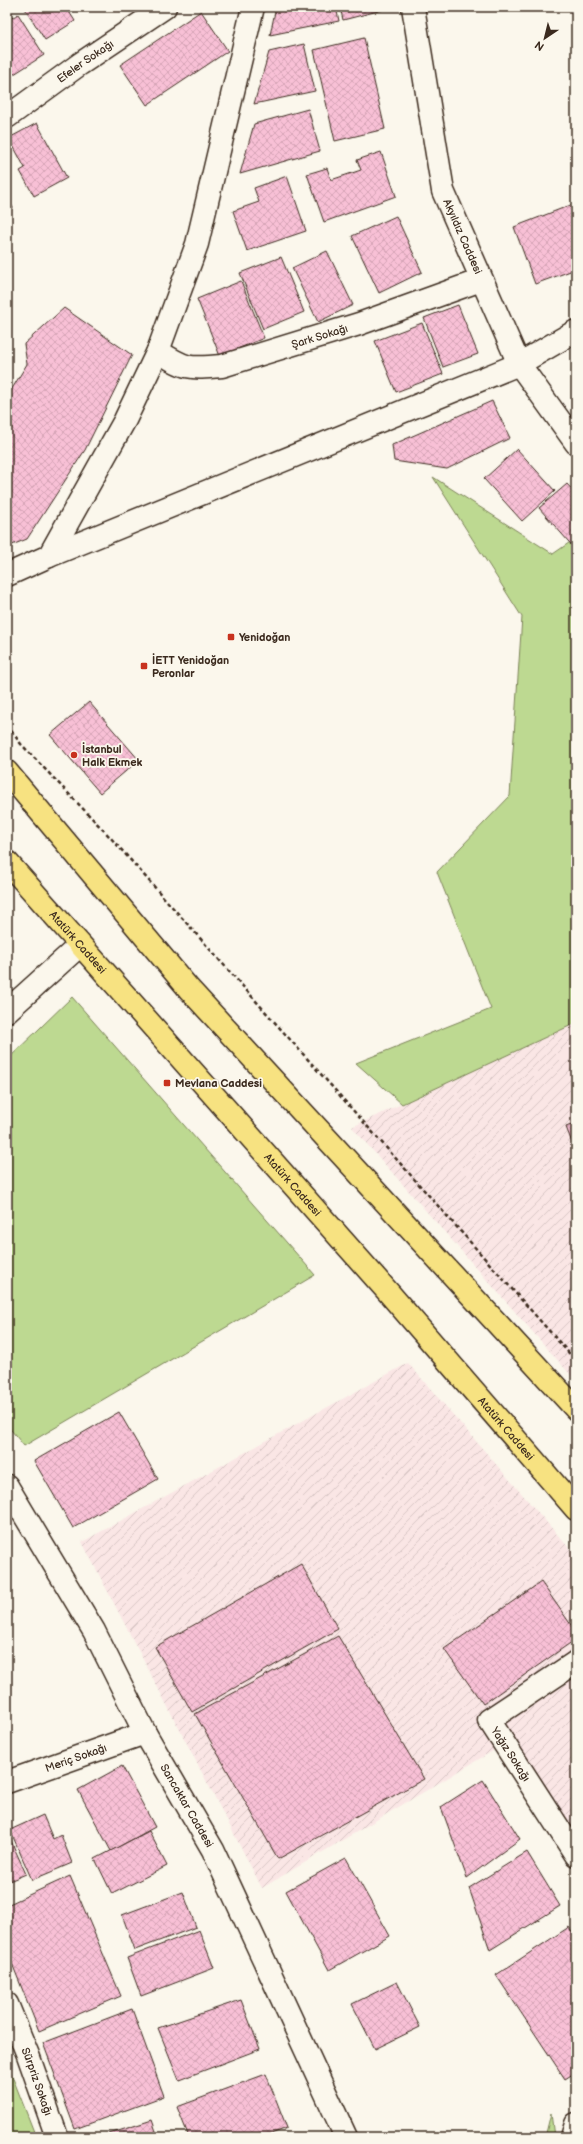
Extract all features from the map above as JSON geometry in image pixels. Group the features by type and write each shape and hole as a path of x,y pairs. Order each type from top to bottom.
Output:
{"main road":[{"path":"7,772 189,989 576,1409"},
{"name":"Atatürk Caddesi","path":"7,862 79,946 384,1288 576,1509"}],"street":[{"name":"Efeler Sokağı","path":"7,117 80,64 164,7"},
{"path":"50,556 125,420 158,351 196,244 253,7"},
{"name":"Akyıldız Caddesi","path":"413,7 443,191 518,364 576,443"},
{"name":"Şark Sokağı","path":"158,351 180,366 200,368 222,366 359,324 481,280"},
{"path":"7,575 518,364 576,331"},
{"path":"7,1011 79,946"},
{"name":"Sancaktar Caddesi","path":"7,1486 94,1631 145,1733 212,1850 346,2137"},
{"name":"Yağız Sokağı","path":"576,1662 489,1720 576,1855"},
{"name":"Meriç Sokağı","path":"7,1782 145,1733"},
{"name":"Sürpriz Sokağı","path":"7,2004 28,2055 57,2137"},
{"path":"572,2137 576,2124"}],"path":[{"path":"7,725 21,744 110,837 576,1361"}],"shaded area":[{"path":"576,1023 576,1381 352,1127"},
{"path":"408,1363 576,1556 576,1834 513,1739 262,1888 82,1542"}],"green space":[{"path":"433,477 553,554 576,538 576,1023 402,1104 356,1063 491,1009 437,872 510,796 522,617"},
{"path":"72,997 315,1275 24,1446 7,1425 7,1060"},
{"path":"7,2063 36,2137 7,2137"},
{"path":"551,2113 554,2137 545,2137"}],"building":[{"path":"24,7 66,7 75,21 45,40"},
{"path":"276,7 336,7 339,21 270,35"},
{"path":"340,7 381,7 382,10 343,20"},
{"path":"201,11 228,51 147,105 120,65"},
{"path":"18,14 44,55 11,76 7,69 7,21"},
{"path":"364,38 385,129 335,141 314,50"},
{"path":"304,44 315,91 254,104 269,52"},
{"path":"308,109 320,151 240,174 254,124"},
{"path":"37,123 67,178 34,196 20,171 25,168 9,138"},
{"path":"381,152 396,196 324,222 307,174 327,168 331,180 361,170 357,160"},
{"path":"287,176 306,231 247,251 233,211 259,202 254,188"},
{"path":"7,196 13,208 7,211"},
{"path":"576,203 576,269 535,284 514,227"},
{"path":"396,216 422,272 379,293 352,236"},
{"path":"327,251 353,305 318,322 292,268"},
{"path":"281,257 304,312 263,329 240,273"},
{"path":"241,281 264,338 220,356 197,299"},
{"path":"458,305 478,354 443,367 424,318"},
{"path":"64,308 132,355 85,450 27,539 7,547 7,397 27,364 24,344"},
{"path":"422,323 443,374 396,392 375,341"},
{"path":"492,401 510,438 447,469 394,461 392,445"},
{"path":"517,449 555,491 522,521 484,479"},
{"path":"567,484 576,494 576,550 539,508"},
{"path":"89,702 139,760 100,793 50,735"},
{"path":"576,1123 576,1153 566,1127"},
{"path":"119,1412 158,1479 73,1528 34,1461"},
{"path":"301,1564 338,1629 192,1712 155,1647"},
{"path":"541,1582 576,1632 576,1639 483,1704 444,1649"},
{"path":"338,1636 424,1779 278,1859 195,1714"},
{"path":"122,1766 155,1827 111,1851 78,1790"},
{"path":"483,1780 520,1839 467,1878 441,1807"},
{"path":"43,1815 53,1839 61,1835 72,1863 32,1880 10,1830"},
{"path":"149,1831 167,1866 112,1894 95,1859"},
{"path":"7,1832 26,1874 7,1882"},
{"path":"527,1852 560,1906 490,1950 469,1888"},
{"path":"346,1858 390,1936 329,1970 286,1891"},
{"path":"70,1876 121,1996 39,2031 7,1951 7,1905"},
{"path":"183,1892 196,1927 135,1950 122,1915"},
{"path":"569,1927 576,1937 576,2072 565,2079 496,1975"},
{"path":"199,1930 214,1968 141,1996 127,1958"},
{"path":"397,1982 420,2027 375,2049 352,2004"},
{"path":"241,2000 260,2049 179,2080 158,2028"},
{"path":"132,2009 164,2096 75,2129 43,2043"},
{"path":"266,2074 287,2128 263,2137 189,2137 177,2107"},
{"path":"152,2120 158,2137 100,2137"}],"place":[{"name":"Yenidoğan","path":"231,637"},
{"name":"İETT Yenidoğan Peronlar","path":"144,666"},
{"name":"İstanbul Halk Ekmek","path":"74,755"},
{"name":"Mevlana Caddesi","path":"167,1083"}]}
